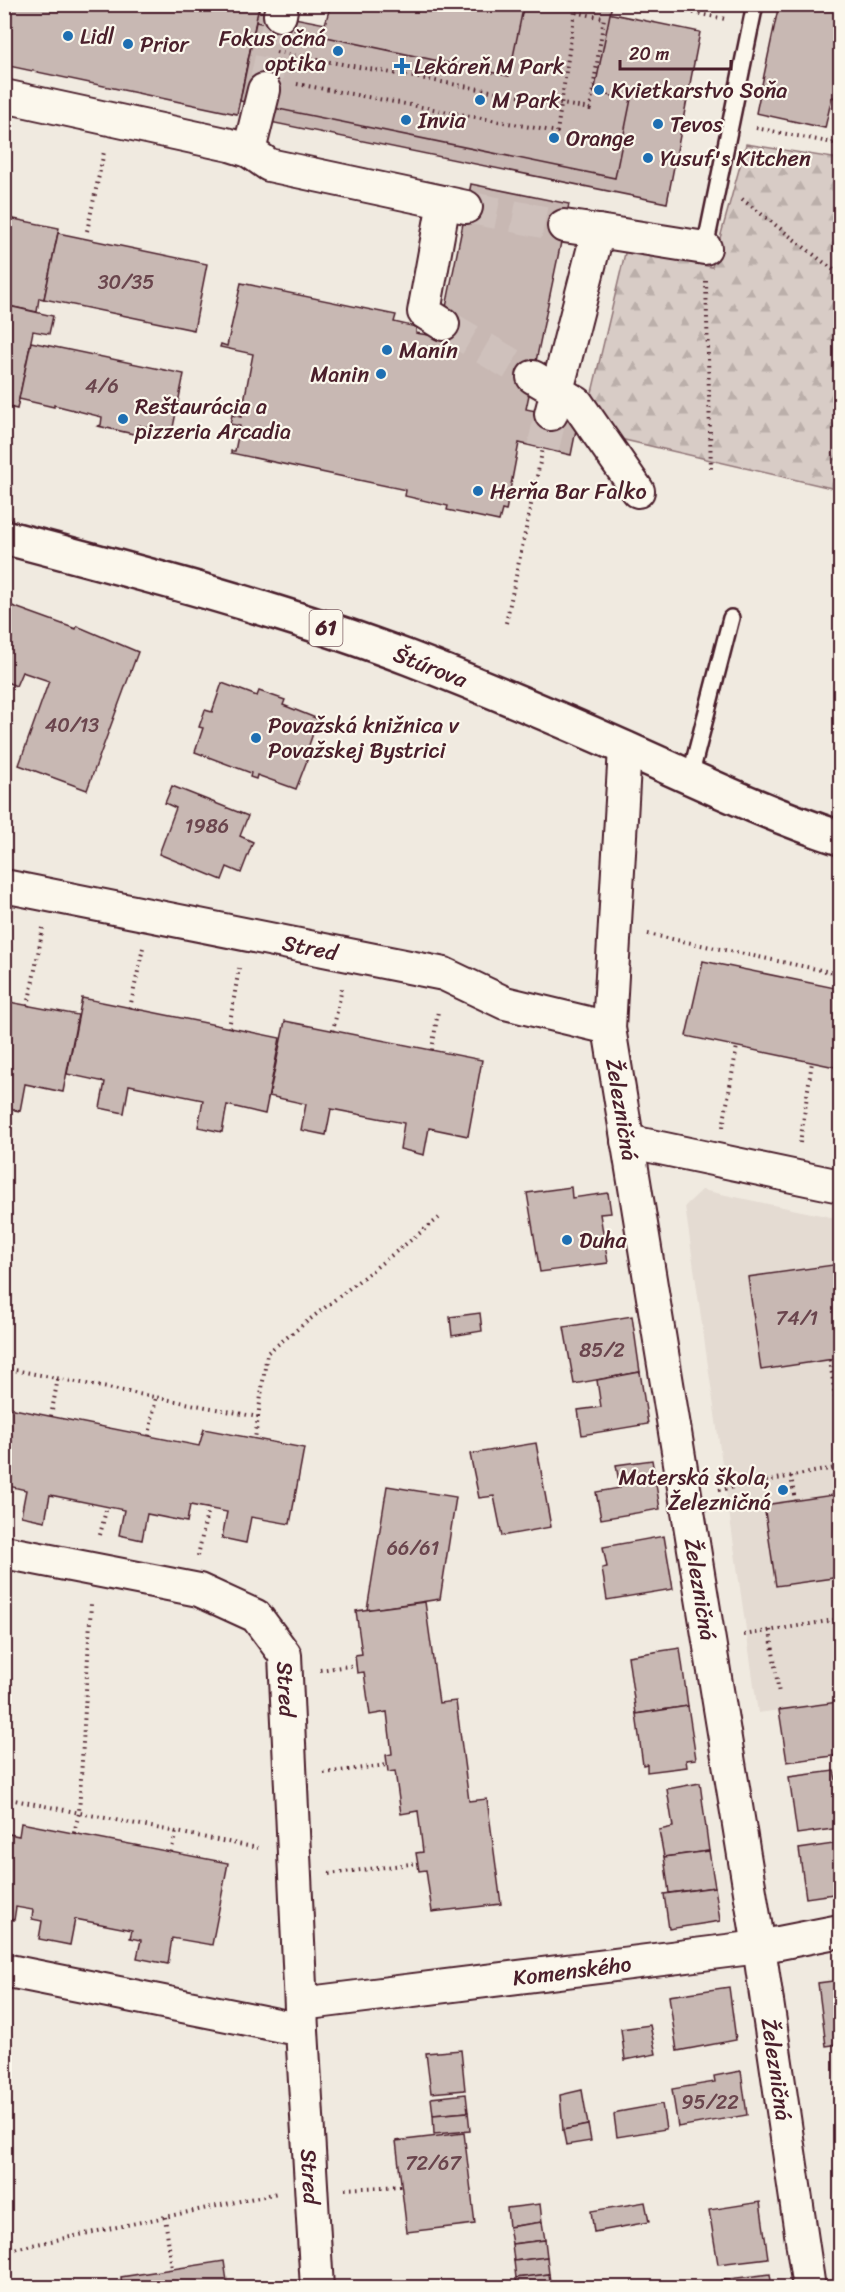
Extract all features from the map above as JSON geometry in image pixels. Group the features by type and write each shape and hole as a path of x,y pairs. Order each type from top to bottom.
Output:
{"main road":[{"name":"Štúrova","path":"4,537 241,600 410,658 625,748 755,806 840,838"}],"street":[{"path":"249,151 277,86"},
{"path":"4,96 249,151 269,165 455,204 424,312 443,324"},
{"path":"564,226 705,248"},
{"path":"598,231 547,394 578,403 638,491"},
{"name":"Železničná","path":"625,748 609,1028 759,1947 809,2288"},
{"name":"Stred","path":"4,886 444,974 505,1004 609,1028"},
{"path":"627,1141 840,1186"},
{"name":"Stred","path":"4,1552 199,1590 256,1616 285,1655 317,2288"},
{"name":"Komenského","path":"302,2017 759,1947 840,1931"},
{"path":"4,1971 302,2017"}],"lane":[{"path":"705,248 755,4"},
{"path":"690,777 731,618"}],"path":[{"path":"277,86 556,132 576,4"},
{"path":"652,4 750,24"},
{"path":"272,51 590,109 604,18 575,12"},
{"path":"87,231 111,119"},
{"path":"729,123 833,143 840,128"},
{"path":"720,182 840,275"},
{"path":"705,248 711,469"},
{"path":"506,623 543,448"},
{"path":"27,1006 50,895"},
{"path":"130,1008 151,915"},
{"path":"229,1028 244,934"},
{"path":"648,934 840,974"},
{"path":"333,1030 349,955"},
{"path":"717,1160 737,1046"},
{"path":"795,1177 812,1062"},
{"path":"255,1439 267,1353 440,1218"},
{"path":"830,1360 840,1433"},
{"path":"4,1368 258,1417"},
{"path":"51,1416 58,1378"},
{"path":"149,1436 156,1397"},
{"path":"718,1490 840,1467"},
{"path":"791,1476 795,1501"},
{"path":"4,1495 6,1486"},
{"path":"191,1589 208,1508"},
{"path":"74,1833 79,1813 93,1570"},
{"path":"740,1635 840,1618"},
{"path":"770,1630 779,1694"},
{"path":"291,1778 387,1765"},
{"path":"4,1798 176,1832 295,1867 418,1863"},
{"path":"171,1852 176,1832"},
{"path":"4,2251 295,2189 401,2186"},
{"path":"165,2217 172,2269"}],"shaded area":[{"name":"Materská škola, Železničná","path":"702,1190 840,1219 840,1702 758,1713 685,1206"}],"green space":[{"path":"746,144 839,159 840,157 840,490 616,438 589,405 626,249 712,267"}],"building":[{"name":"Prior","path":"4,4 260,4 237,114 4,65"},
{"name":"M Park","path":"331,4 540,4 527,65 584,77 598,11 700,32 667,203 270,122 275,92 243,85 258,11 325,24"},
{"path":"524,4 612,4 594,93 631,99 615,178 240,101 256,22 509,76"},
{"path":"779,4 840,4 840,99 832,97 825,128 756,113"},
{"name":"Manín","path":"471,184 569,204 526,409 578,420 571,455 519,443 506,511 502,510 499,521 447,510 448,506 405,496 406,490 231,453 235,451 240,426 230,424 232,415 241,417 253,354 220,347 221,344 227,346 241,283 396,315 394,322 416,327 416,333 440,337"},
{"path":"4,217 59,228 44,299 39,298 37,312 4,305"},
{"path":"58,233 207,264 194,330 44,299"},
{"path":"4,305 53,316 49,334 33,331 17,409 4,406"},
{"path":"31,342 184,374 172,432 138,425 136,432 138,435 98,426 101,425 102,417 19,399"},
{"path":"4,603 76,629 77,626 138,652 87,790 19,765 49,681 22,672 16,686 4,681"},
{"name":"Považská knižnica v Považskej Bystrici","path":"222,683 257,696 259,691 285,700 283,705 318,719 308,748 311,750 296,789 257,775 256,779 250,777 251,773 195,752 203,728 199,727 205,710 212,712"},
{"path":"172,786 248,816 240,836 253,842 241,873 227,867 222,880 159,854 176,808 165,803"},
{"path":"703,961 840,989 840,1068 686,1036"},
{"path":"82,998 280,1038 265,1114 227,1105 222,1132 198,1127 203,1100 129,1085 124,1113 100,1108 105,1082 67,1074"},
{"path":"4,1001 78,1015 63,1092 25,1084 20,1111 4,1108"},
{"path":"285,1021 482,1060 468,1136 429,1128 424,1155 400,1149 404,1123 331,1109 326,1135 301,1130 306,1104 269,1096"},
{"path":"571,1187 572,1198 608,1193 611,1213 600,1214 608,1263 540,1272 527,1193"},
{"path":"840,1264 840,1358 761,1370 748,1277"},
{"path":"480,1313 482,1331 452,1336 450,1317"},
{"path":"632,1316 640,1372 574,1384 564,1327"},
{"path":"640,1372 648,1424 582,1435 578,1410 601,1407 597,1380"},
{"path":"4,1407 199,1446 204,1429 304,1448 290,1524 251,1517 246,1543 222,1538 227,1512 190,1505 187,1522 147,1514 142,1540 119,1535 124,1510 50,1495 45,1521 21,1516 26,1490 4,1485"},
{"path":"536,1443 551,1527 502,1536 494,1496 479,1498 470,1454"},
{"path":"652,1460 660,1509 601,1519 596,1492 620,1488 616,1465"},
{"path":"387,1486 456,1497 440,1599 367,1610"},
{"path":"840,1494 840,1577 776,1586 764,1505"},
{"path":"664,1536 673,1589 607,1600 602,1568 607,1567 603,1547"},
{"path":"425,1602 439,1703 456,1701 469,1801 487,1799 501,1904 432,1912 426,1870 419,1871 416,1853 423,1852 418,1811 401,1814 395,1771 388,1772 386,1755 392,1754 387,1712 370,1715 364,1672 357,1673 355,1655 362,1654 356,1611"},
{"path":"680,1648 688,1706 636,1714 628,1656"},
{"path":"838,1702 840,1755 787,1762 779,1710"},
{"path":"688,1706 696,1759 686,1760 687,1767 647,1772 647,1764 643,1765 636,1714"},
{"path":"834,1771 837,1784 840,1784 840,1828 797,1834 789,1777"},
{"path":"700,1783 709,1851 664,1857 659,1830 673,1827 667,1789"},
{"path":"21,1823 228,1863 212,1945 172,1938 168,1964 137,1958 141,1940 130,1938 132,1930 75,1919 70,1945 39,1939 42,1921 32,1919 33,1910 16,1907 14,1920 4,1918 4,1833 19,1836"},
{"path":"840,1843 840,1893 806,1898 799,1849"},
{"path":"709,1851 715,1887 669,1893 664,1857"},
{"path":"715,1887 720,1921 669,1929 664,1894"},
{"path":"840,1980 840,2044 826,2046 818,1983"},
{"path":"729,1987 736,2040 677,2051 669,1996"},
{"path":"650,2025 656,2054 625,2060 621,2029"},
{"path":"461,2050 465,2090 431,2093 426,2053"},
{"path":"741,2071 747,2115 678,2127 672,2089 715,2082 714,2076"},
{"path":"582,2090 588,2125 563,2130 560,2095"},
{"path":"466,2094 468,2112 433,2115 431,2098"},
{"path":"662,2104 666,2129 617,2137 614,2115 618,2112"},
{"path":"468,2112 470,2131 434,2134 433,2115"},
{"path":"588,2125 591,2141 566,2145 563,2130"},
{"path":"464,2133 475,2224 407,2232 396,2141"},
{"path":"645,2202 649,2222 594,2232 591,2211"},
{"path":"760,2202 768,2258 718,2264 709,2210"},
{"path":"540,2204 542,2222 509,2227 507,2208"},
{"path":"542,2222 545,2240 512,2244 509,2227"},
{"path":"545,2240 547,2257 514,2261 512,2244"},
{"path":"547,2257 549,2274 516,2278 514,2261"},
{"path":"224,2261 228,2288 122,2288 121,2277"},
{"path":"549,2274 551,2288 517,2288 516,2278"},
{"path":"770,2274 772,2288 722,2288 721,2280"}],"tunnel":[{"path":"264,90 280,15"},
{"path":"466,207 564,226"},
{"path":"443,324 533,377"},
{"path":"543,448 551,414"}],"place":[{"name":"Lidl","path":"68,36"},
{"name":"Prior","path":"128,44"},
{"name":"Fokus očná optika","path":"338,51"},
{"name":"Lekáreň M Park","path":"402,66"},
{"name":"Kvietkarstvo Soňa","path":"599,90"},
{"name":"M Park","path":"480,100"},
{"name":"Invia","path":"406,120"},
{"name":"Tevos","path":"658,124"},
{"name":"Orange","path":"554,138"},
{"name":"Yusuf's Kitchen","path":"648,158"},
{"name":"Manín","path":"387,350"},
{"name":"Manin","path":"381,374"},
{"name":"Reštaurácia a pizzeria Arcadia","path":"123,419"},
{"name":"Herňa Bar Falko","path":"478,491"},
{"name":"Považská knižnica v Považskej Bystrici","path":"256,738"},
{"name":"Duha","path":"567,1240"},
{"name":"Materská škola, Železničná","path":"783,1490"}]}
